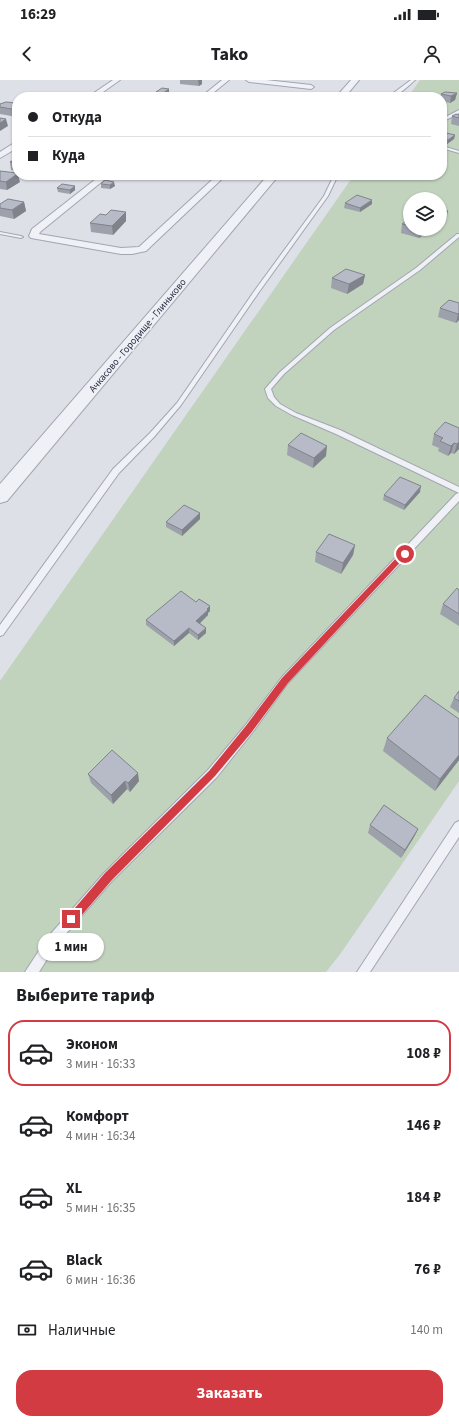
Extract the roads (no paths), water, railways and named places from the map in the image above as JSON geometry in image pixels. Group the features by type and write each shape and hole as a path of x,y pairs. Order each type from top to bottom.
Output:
{"street":[{"path":"99,92 117,80"},
{"path":"210,92 226,80"},
{"path":"249,80 311,87"},
{"path":"344,92 355,80"},
{"path":"0,156 12,151"},
{"path":"100,180 36,231 34,236 120,251 142,249 217,180"},
{"name":"Ачкасово - Городище - Глиньково","path":"0,496 270,180"}],"lane":[{"path":"398,92 413,80"},
{"path":"447,118 459,112"},
{"path":"447,148 459,152"},
{"path":"0,632 116,471 152,435 179,404 326,196 334,180"},
{"path":"0,233 21,237"},
{"path":"459,235 418,270 332,329 282,373 268,389 271,398 278,405 294,414 338,432 459,490"},
{"path":"31,972 52,941 108,877 212,774 248,730 285,680 459,496"},
{"path":"363,972 459,827"}]}
